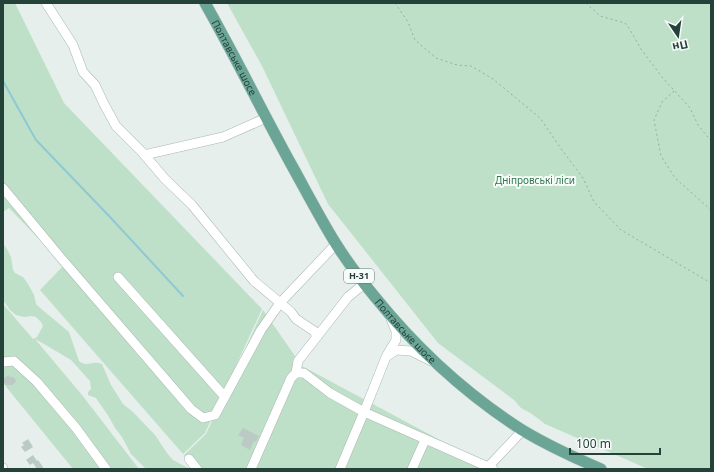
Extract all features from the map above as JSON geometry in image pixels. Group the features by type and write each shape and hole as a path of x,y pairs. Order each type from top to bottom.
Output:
{"main road":[{"name":"Полтавське шосе","path":"205,3 304,189 336,244 364,284 390,316 436,363 492,410 523,430 547,443 601,469"}],"lane":[{"path":"46,3 74,45 83,72 95,85 116,126 165,179 192,204 254,281 296,318 314,331 317,338"},
{"path":"144,155 223,137 266,118"},
{"path":"3,188 191,409 203,418 215,415 261,330 280,303 336,244"},
{"path":"118,277 225,397"},
{"path":"251,469 291,378 296,373 298,361 348,297 364,284"},
{"path":"340,469 386,357 396,340 396,331 390,316"},
{"path":"386,357 396,350 411,351 436,363"},
{"path":"3,362 14,361 37,382 76,428 106,469"},
{"path":"296,373 304,373 330,393 364,412 489,468 523,430"},
{"path":"412,469 425,440"},
{"path":"188,459 197,469"}],"path":[{"path":"395,3 408,22 415,40 436,58 457,65 471,66 493,79 540,118 583,178 594,202 621,230 711,283"},
{"path":"586,3 600,16 625,23 662,77 690,108 698,125 711,141"},
{"path":"674,90 662,102 654,120 661,156 675,178 711,210"}],"green space":[{"path":"3,3 15,3 64,103 262,309 205,433 183,454 40,290 64,265 9,208 3,212"},
{"name":"Дніпровські ліси","path":"227,3 711,3 711,469 648,469 545,424 521,408 514,400 438,343 328,204 262,66"},
{"path":"3,244 11,257 13,270 15,273 23,277 28,284 34,295 36,304 69,332 79,361 85,364 102,364 111,385 123,404 133,412 155,435 173,460 190,469 146,469 131,454 122,437 96,398 88,395 88,392 91,389 90,381 71,360 35,339 82,395 139,469 73,469 3,383 3,304 33,339 37,337 43,326 36,317 16,315 10,310 3,300"},
{"path":"263,310 302,366 494,469 197,469 184,455 206,434"}],"building":[{"path":"8,375 16,380 12,385 6,385 3,381 3,379"},
{"path":"243,428 259,436 256,442 254,441 250,450 241,445 244,438 238,435"},
{"path":"28,439 33,447 25,452 21,447 24,445 22,443"},
{"path":"33,455 43,467 42,469 37,469 33,463 30,465 26,460"}],"waterway":[{"path":"3,81 36,140 183,296"}]}
